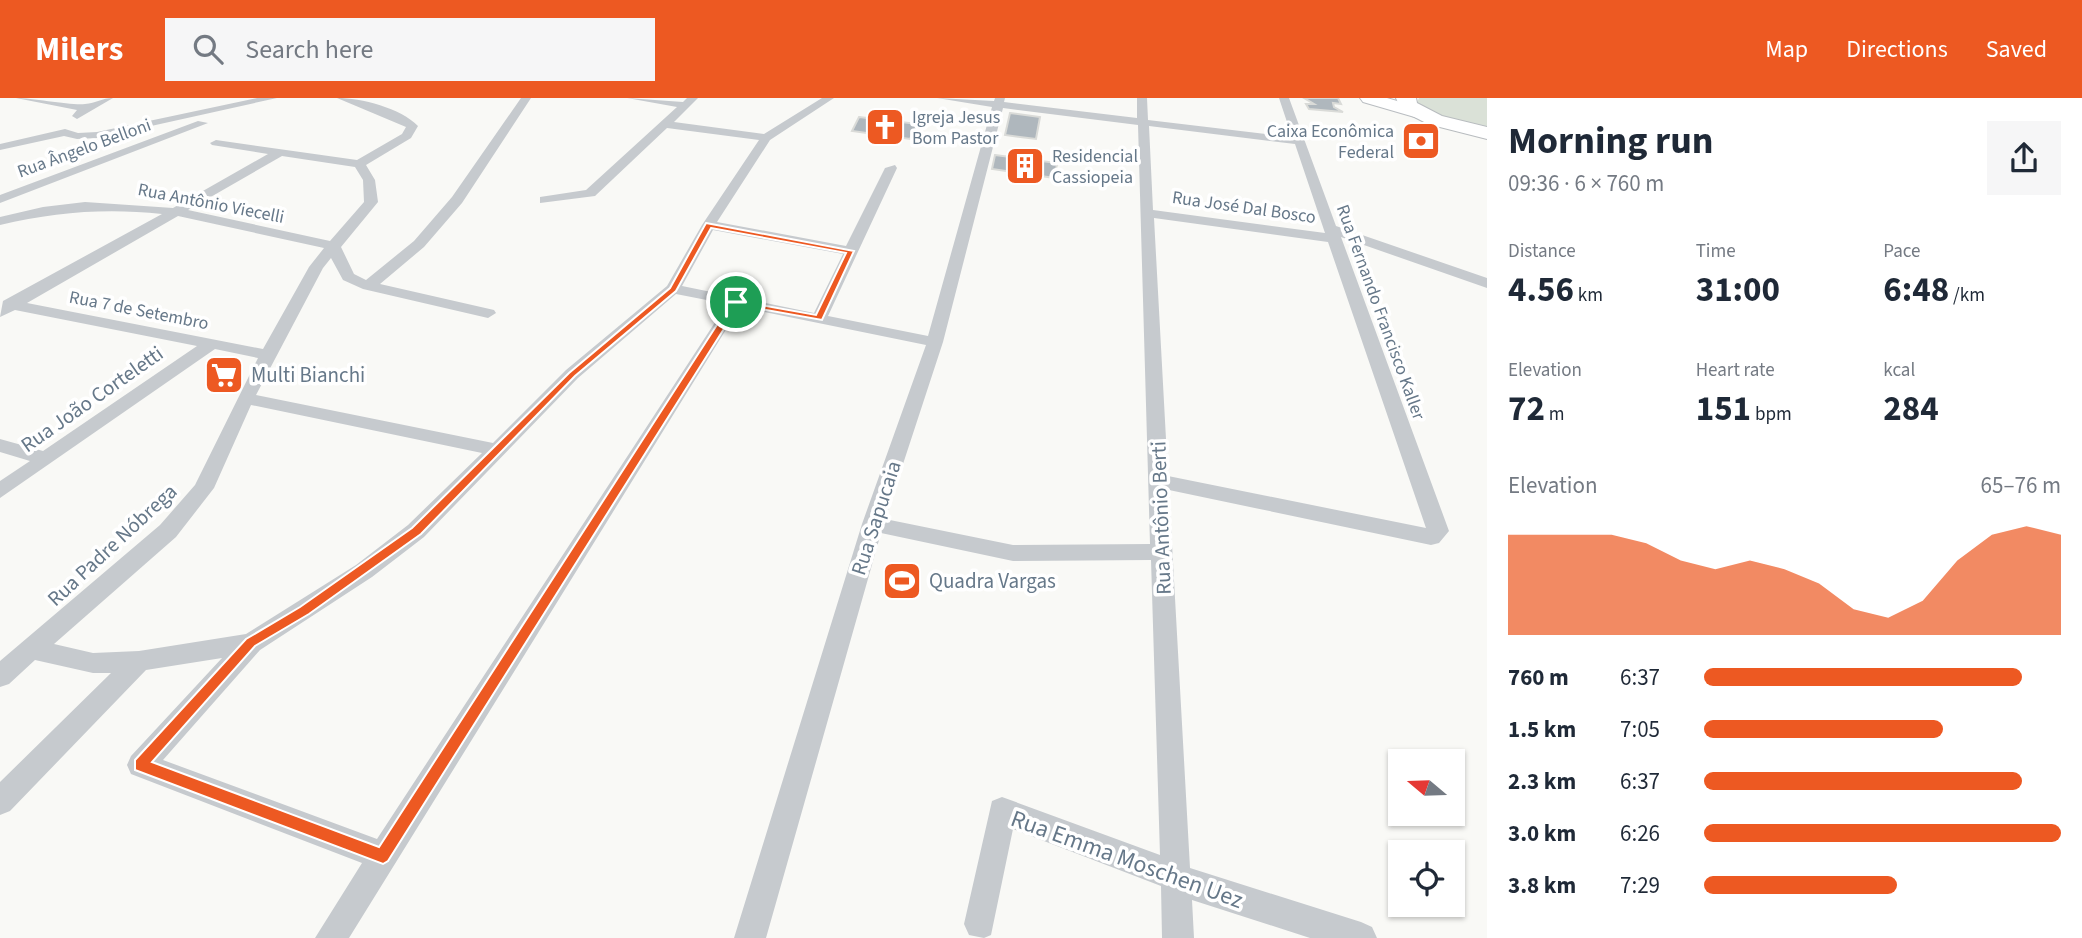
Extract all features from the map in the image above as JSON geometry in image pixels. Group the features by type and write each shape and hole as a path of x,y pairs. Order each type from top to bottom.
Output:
{"highway":[{"path":"1420,110 1487,133"},
{"path":"1420,110 1487,145"}],"main road":[{"path":"1369,98 1420,110"}],"street":[{"path":"22,98 86,108"},
{"path":"65,132 86,108 108,98"},
{"path":"0,148 65,132 77,136 97,135 272,98"},
{"path":"216,144 359,164 407,136 412,127 403,119 342,98"},
{"path":"368,286 419,244 457,200 526,98"},
{"path":"632,98 689,101"},
{"path":"383,856 141,765 251,643 305,611 416,531 581,366 673,289 709,225 766,138 829,98"},
{"path":"943,98 1000,101 1143,124 1299,141"},
{"name":"Rua Antônio Berti","path":"1142,98 1161,481 1161,552 1178,938"},
{"name":"Rua Fernando Francisco Kaller","path":"1161,481 1431,537 1438,531 1284,98"},
{"name":"Rua Ângelo Belloni","path":"0,199 253,100"},
{"path":"545,200 590,192 689,101"},
{"name":"Rua Sapucaia","path":"750,938 873,524 935,342 1000,101"},
{"path":"666,124 766,138"},
{"path":"5,307 281,152"},
{"name":"Rua Padre Nóbrega","path":"0,676 168,531 204,488 245,398 316,267 362,217 371,202 369,180 359,164"},
{"path":"819,318 891,168"},
{"name":"Rua Antônio Viecelli","path":"0,221 87,204 176,212 333,246"},
{"name":"Rua José Dal Bosco","path":"1147,214 1333,234 1487,283"},
{"path":"709,225 850,251"},
{"path":"333,246 348,277 368,286 488,313"},
{"path":"673,289 935,342"},
{"path":"331,938 736,302"},
{"name":"Rua 7 de Setembro","path":"5,307 270,355"},
{"name":"Rua João Corteletti","path":"0,491 211,344"},
{"path":"245,398 498,450"},
{"path":"0,445 46,459"},
{"path":"873,524 1013,553 1161,552"},
{"path":"31,649 93,663 139,661 251,643"},
{"path":"0,801 139,661"},
{"name":"Rua Emma Moschen Uez","path":"980,924 1002,811 1176,876 1202,889 1361,938"}],"shaded area":[{"path":"1419,98 1487,98 1487,130 1466,126 1421,108 1417,102"}],"building":[{"path":"1304,98 1338,98 1341,104 1333,103 1334,107 1343,112 1309,109 1306,104 1314,104"},
{"path":"1010,113 1040,117 1036,139 1005,135"},
{"name":"Igreja Jesus Bom Pastor","path":"859,117 918,124 910,139 852,131"},
{"name":"Residencial Cassiopeia","path":"995,155 1057,163 1055,178 992,169"}],"place":[{"name":"Igreja Jesus Bom Pastor","path":"885,127"},
{"name":"Caixa Econômica Federal","path":"1421,141"},
{"name":"Residencial Cassiopeia","path":"1025,166"},
{"name":"Multi Bianchi","path":"224,375"},
{"name":"Quadra Vargas","path":"902,581"}],"route":[{"path":"709,225 850,251 819,318 736,302 383,856 141,765 251,643 364,571 416,531 459,491 572,374 673,289 709,225"}]}
